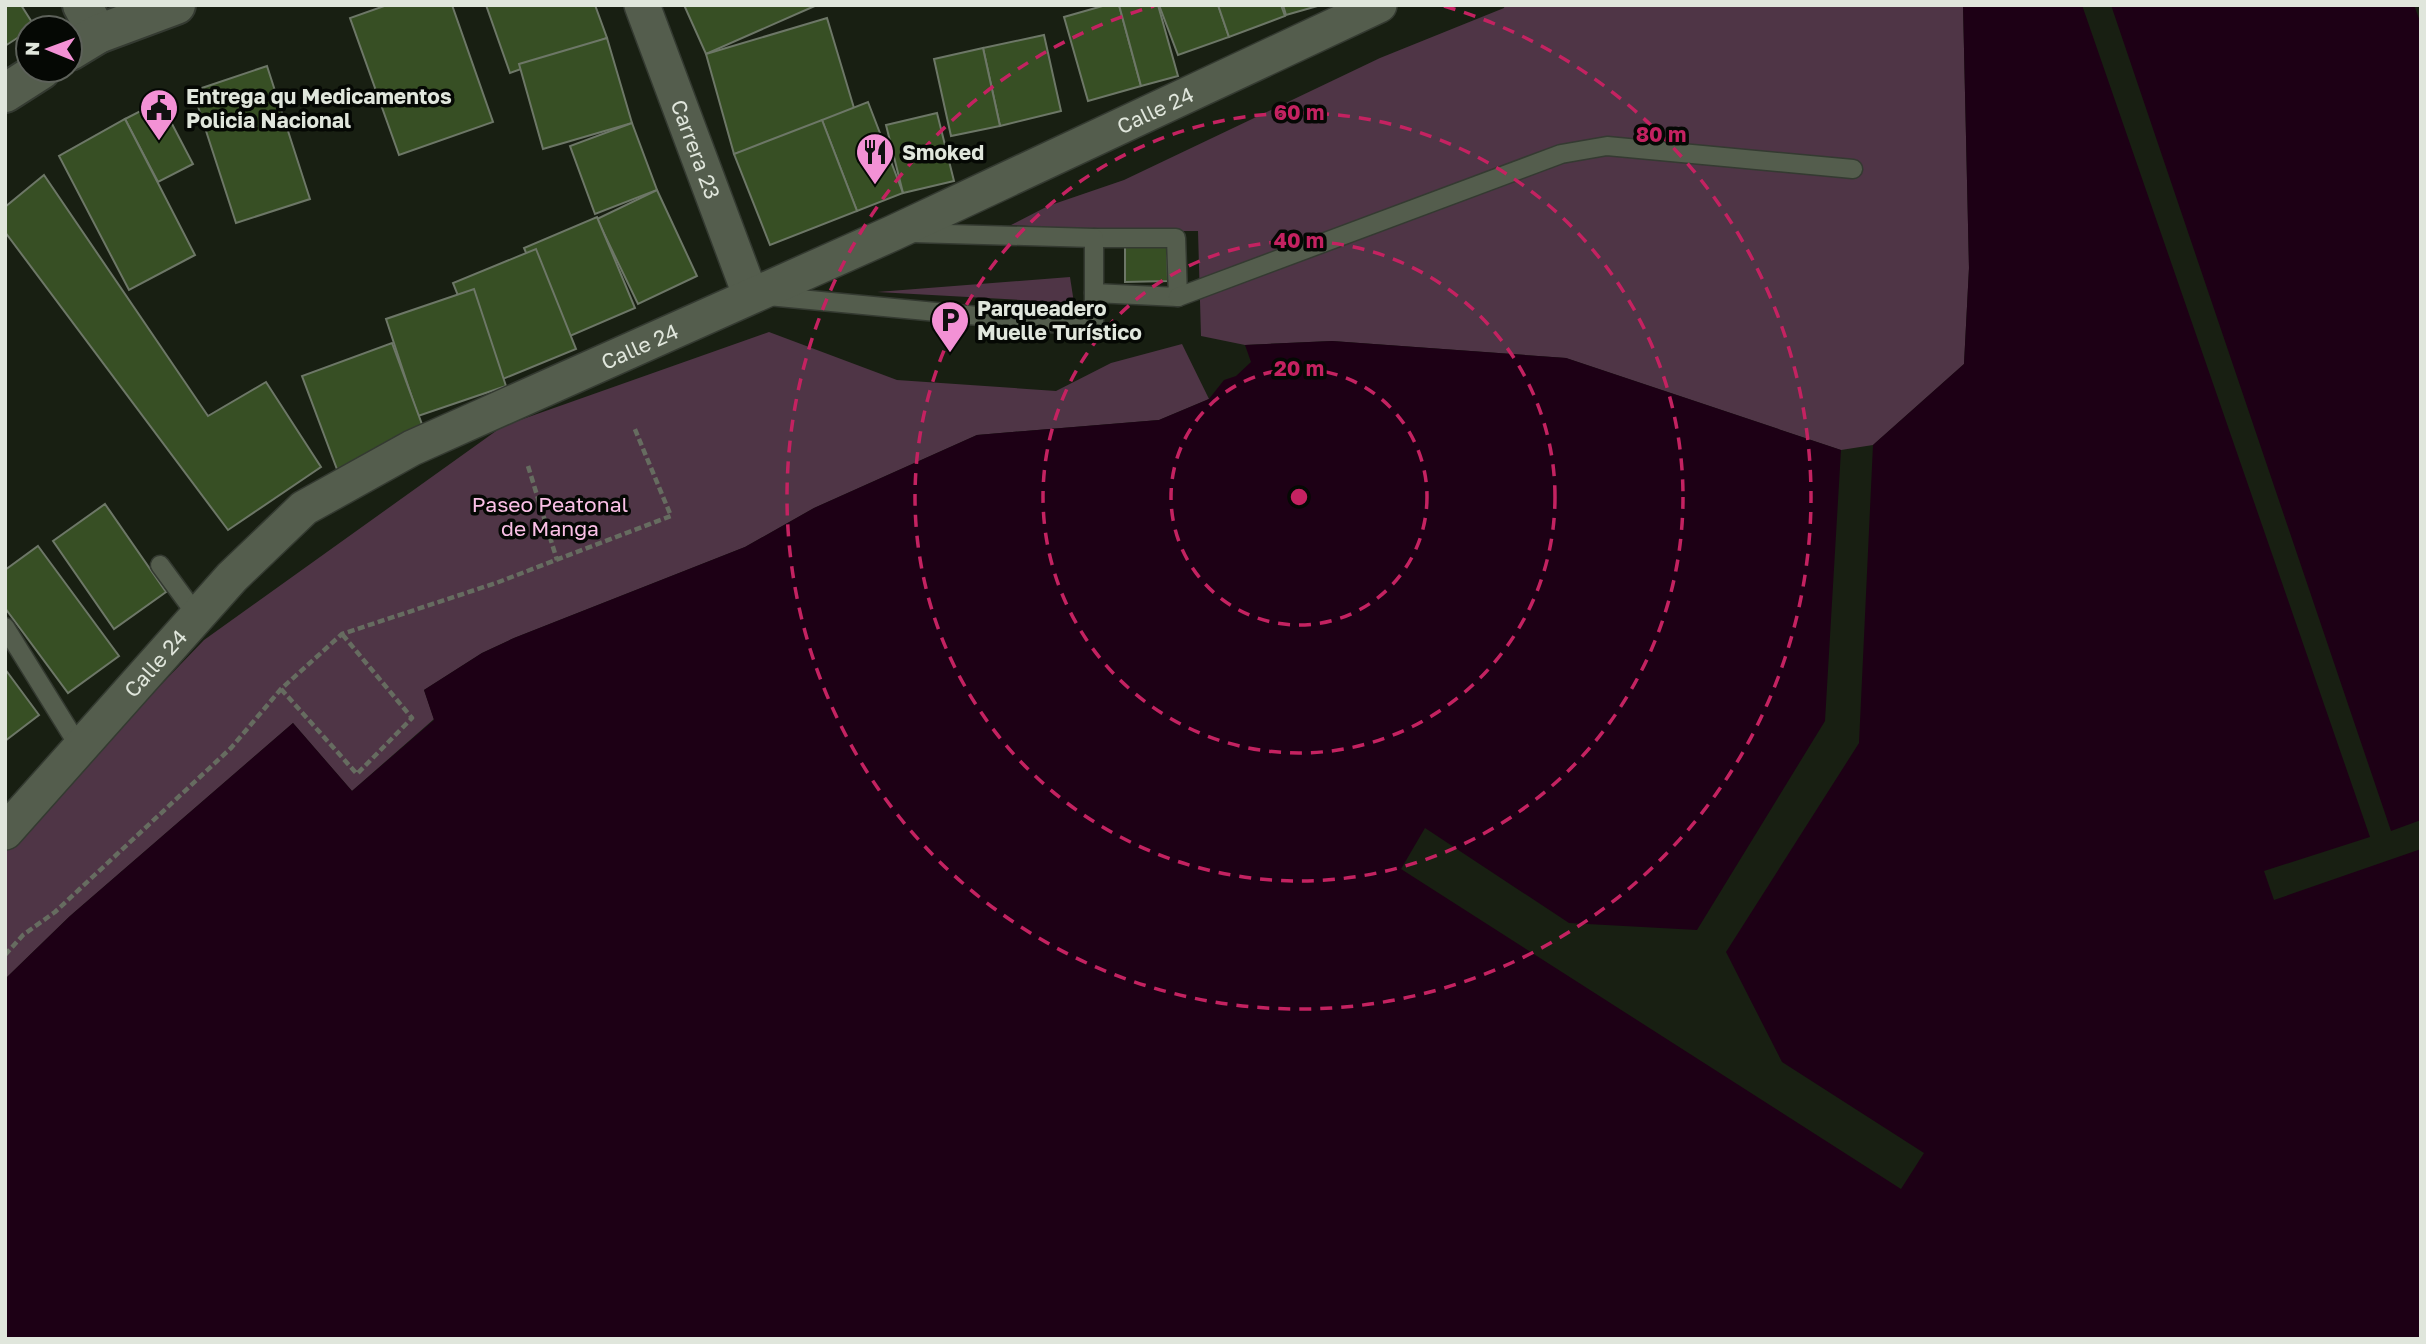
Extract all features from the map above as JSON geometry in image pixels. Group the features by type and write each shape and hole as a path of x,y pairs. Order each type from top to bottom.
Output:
{"main road":[{"path":"84,30 176,5"}],"street":[{"name":"Carrera 23","path":"642,5 750,294"},
{"name":"Calle 24","path":"5,832 232,577 304,509 412,448 750,294 893,233 1379,5"}],"lane":[{"path":"1094,293 1178,297 1561,154 1607,146 1853,169"},
{"path":"893,233 1177,238 1178,297"},
{"path":"750,294 1094,327 1094,238"},
{"path":"160,565 198,617"},
{"path":"5,627 79,748"}],"path":[{"path":"5,955 231,748 281,689 342,634 557,560 671,516 634,427"},
{"path":"528,466 557,560"},
{"path":"281,689 357,774 412,718 342,634"}],"green space":[{"path":"1505,5 1963,5 1969,268 1964,364 1873,445 1841,450 1566,358 1332,341 1245,345 1201,336 1198,231 1111,231 1011,225 1048,206 1124,180 1380,58 1504,8"},
{"path":"1070,277 1074,303 877,292"},
{"name":"Paseo Peatonal de Manga","path":"769,332 897,380 1056,391 1111,363 1182,344 1209,399 1159,420 977,435 814,508 745,547 514,638 482,653 424,690 434,719 352,791 293,723 70,916 5,979 5,847 204,640 503,426"}],"shaded area":[{"path":"1963,5 2082,5 2370,837 2264,871 2274,900 2421,849 2421,1339 5,1339 5,979 70,916 293,723 352,791 434,720 424,690 482,653 745,547 814,508 977,435 1159,420 1209,399 1224,380 1236,376 1251,362 1245,345 1332,341 1566,358 1841,450 1825,721 1697,930 1569,923 1425,828 1401,869 1901,1189 1924,1153 1782,1062 1726,952 1859,743 1873,445 1964,364 1969,268"},
{"path":"2111,5 2414,5 2421,24 2421,820 2391,831"}],"building":[{"path":"5,5 21,5 27,14 14,14 14,40 5,46"},
{"path":"387,5 452,5 493,122 399,155 350,18"},
{"path":"486,5 595,5 607,38 510,73"},
{"path":"684,5 817,5 706,54"},
{"path":"1106,5 1119,5 1141,86 1088,101 1064,17"},
{"path":"1119,5 1158,5 1178,76 1141,86"},
{"path":"1159,5 1218,5 1229,37 1178,55"},
{"path":"1218,5 1281,5 1285,16 1229,37"},
{"path":"1283,5 1321,5 1286,15"},
{"path":"827,18 857,118 734,154 706,54"},
{"path":"1044,35 1061,111 1000,126 983,48"},
{"path":"607,38 632,123 543,149 519,64"},
{"path":"983,48 1000,126 951,136 934,59"},
{"path":"267,66 310,199 236,223 193,91"},
{"name":"Entrega qu Medicamentos Policia Nacional","path":"160,101 193,164 158,182 125,119"},
{"path":"868,102 903,193 857,211 822,120"},
{"path":"937,113 954,181 903,193 886,125"},
{"path":"125,119 195,255 129,290 59,156"},
{"path":"822,120 857,211 770,245 734,154"},
{"path":"632,123 657,190 595,214 570,146"},
{"path":"44,175 208,416 266,382 321,467 228,530 5,232 5,207"},
{"path":"657,190 697,276 638,304 597,219"},
{"path":"597,217 635,308 563,339 524,248"},
{"path":"1167,244 1168,281 1125,282 1125,245"},
{"path":"536,249 576,349 493,383 453,283"},
{"path":"474,289 506,386 418,416 386,319"},
{"path":"392,343 427,438 338,472 302,376"},
{"path":"105,504 166,592 114,629 53,541"},
{"path":"38,546 119,656 68,693 5,608 5,570"},
{"path":"5,669 39,715 5,741"}],"place":[{"name":"Entrega qu Medicamentos Policia Nacional","path":"159,142"},
{"name":"Smoked","path":"875,186"},
{"name":"Parqueadero Muelle Turístico","path":"950,354"}]}
